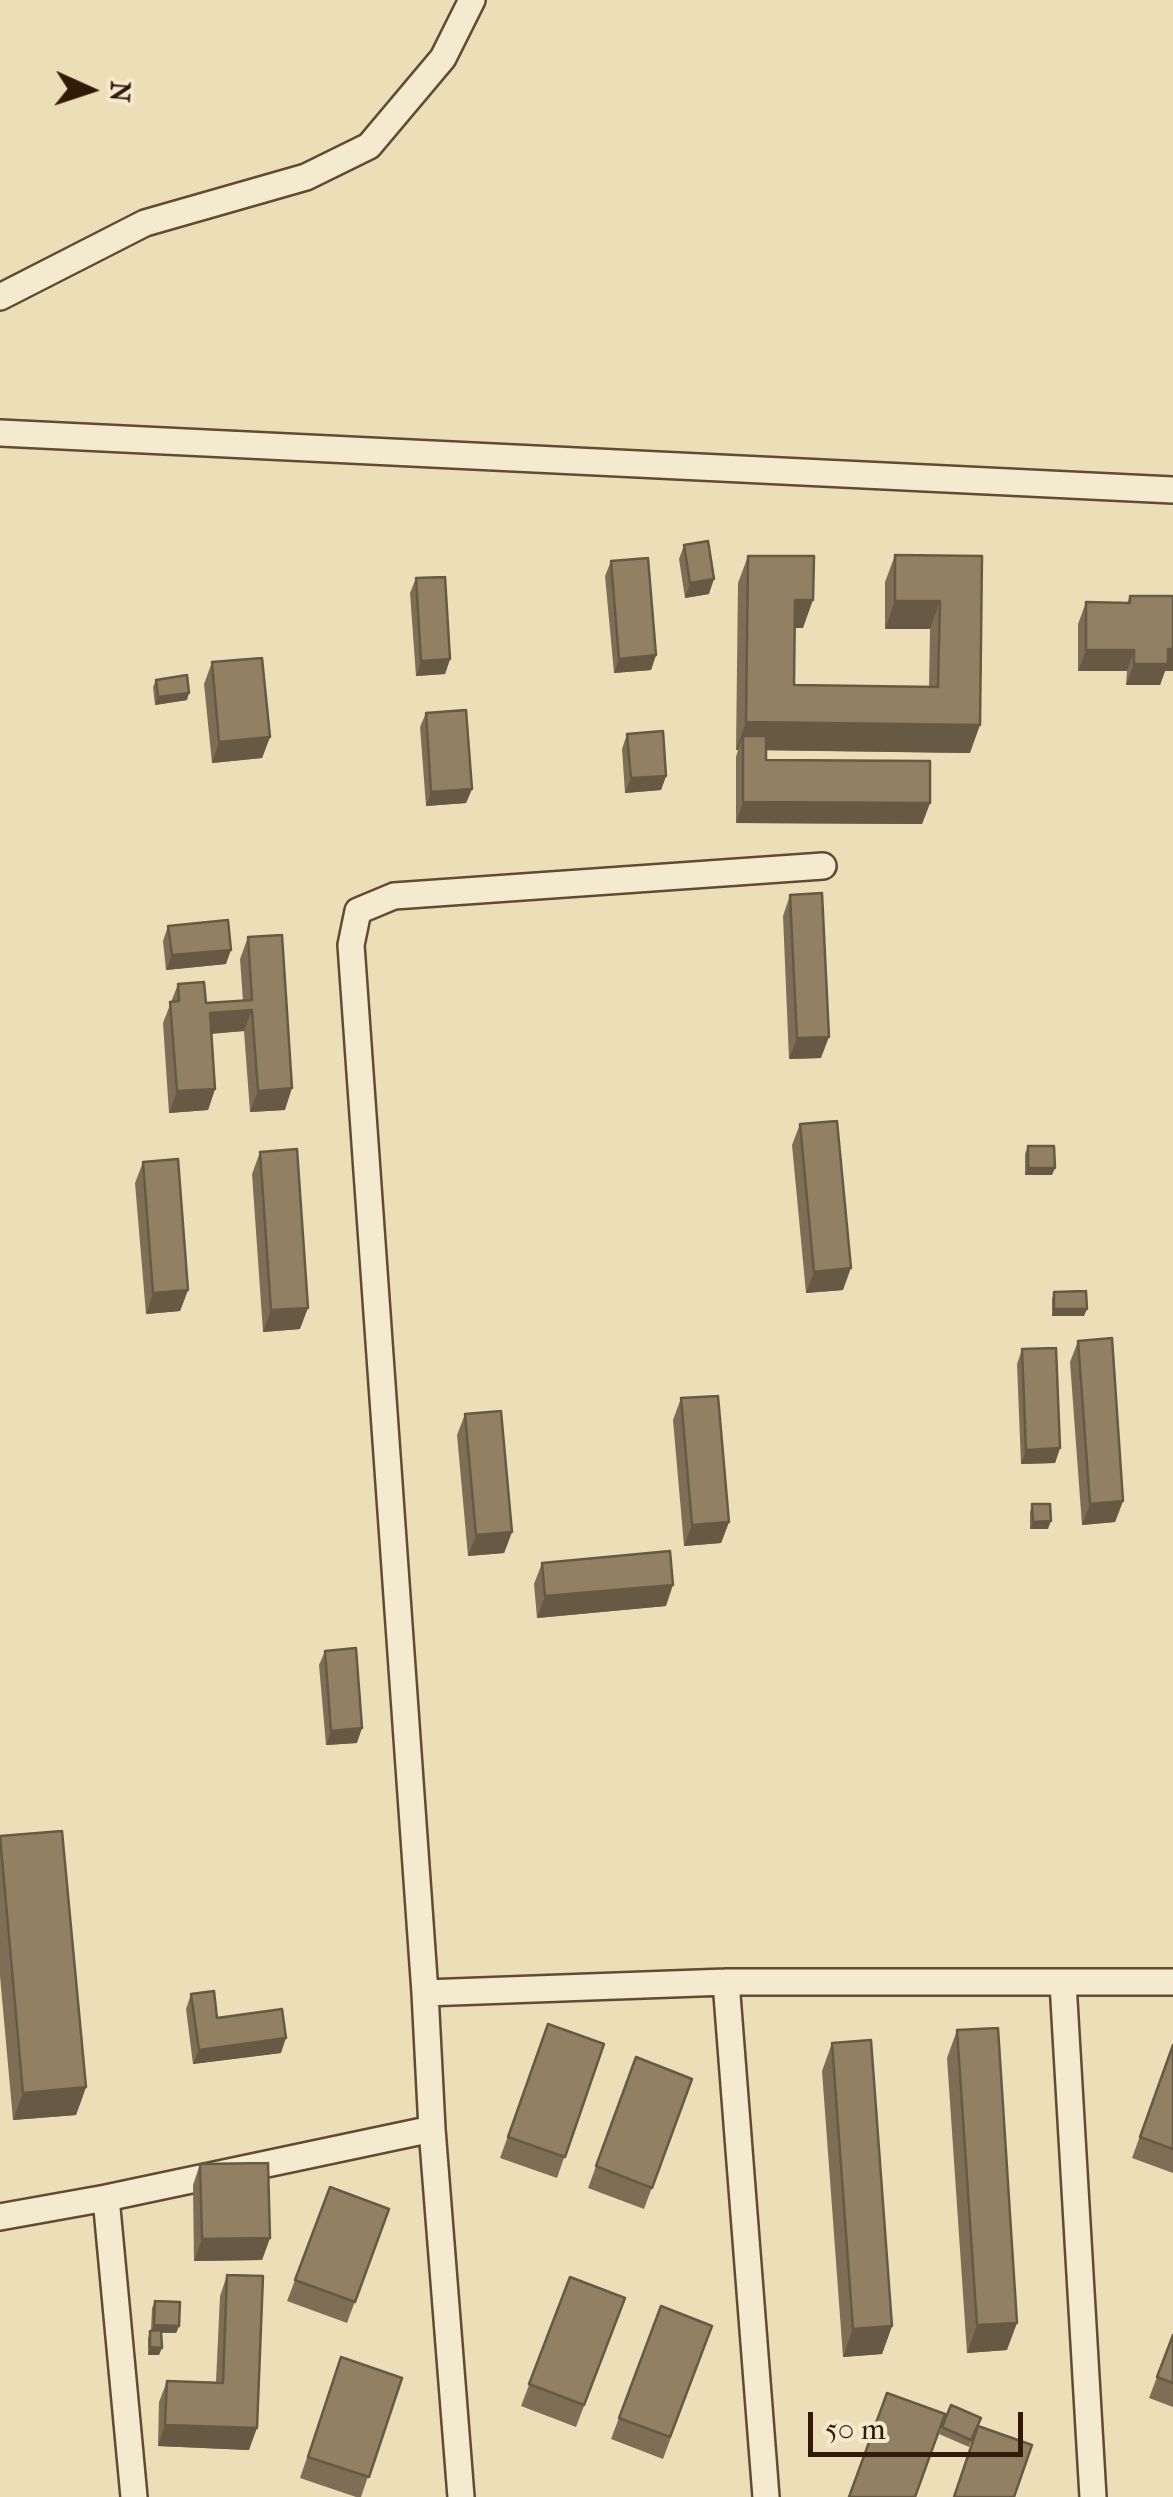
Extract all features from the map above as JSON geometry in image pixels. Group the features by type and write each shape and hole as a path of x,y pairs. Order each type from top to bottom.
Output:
{"street":[{"path":"0,297 145,223 306,177 369,146 442,58 472,0"},
{"path":"0,433 1173,490"},
{"path":"461,2497 351,945 358,911 394,896 823,866"},
{"path":"425,1993 726,1982 1173,1982"},
{"path":"726,1982 766,2497"},
{"path":"1063,1983 1093,2497"},
{"path":"0,2217 432,2129"},
{"path":"106,2198 134,2497"}],"building":[{"path":"708,541 714,579 690,583 684,545"},
{"path":"895,555 982,556 980,725 746,722 748,556 814,556 813,600 795,600 794,685 938,687 940,601 895,601"},
{"path":"648,558 656,655 619,659 611,561"},
{"path":"445,577 450,659 421,661 416,578"},
{"path":"1130,596 1173,596 1173,649 1168,649 1168,664 1134,664 1134,650 1086,650 1086,602 1130,603"},
{"path":"262,658 270,737 219,742 212,662"},
{"path":"187,675 189,693 158,697 156,680"},
{"path":"466,710 472,789 431,792 426,713"},
{"path":"663,731 666,776 631,778 627,734"},
{"path":"743,736 766,736 766,760 930,761 930,803 743,802"},
{"path":"822,893 829,1037 797,1038 790,895"},
{"path":"228,920 231,950 172,955 168,926"},
{"path":"282,935 292,1088 258,1091 252,1010 210,1013 215,1089 177,1091 170,1002 179,1001 178,984 204,982 206,1003 252,1000 248,937"},
{"path":"837,1121 851,1268 814,1272 800,1124"},
{"path":"1028,1146 1054,1146 1055,1168 1028,1168"},
{"path":"297,1149 308,1308 271,1310 260,1152"},
{"path":"178,1159 188,1290 153,1293 143,1162"},
{"path":"1086,1291 1087,1309 1054,1309 1054,1292"},
{"path":"1112,1338 1123,1501 1090,1504 1078,1341"},
{"path":"1056,1348 1060,1448 1026,1450 1022,1349"},
{"path":"718,1396 729,1522 692,1525 681,1398"},
{"path":"501,1411 512,1532 476,1535 465,1414"},
{"path":"1032,1504 1050,1504 1051,1521 1033,1522"},
{"path":"670,1551 673,1585 545,1596 542,1563"},
{"path":"356,1648 362,1728 331,1731 325,1651"},
{"path":"62,1831 86,2087 23,2093 0,1836"},
{"path":"214,1991 217,2018 282,2009 286,2038 199,2050 191,1994"},
{"path":"548,2024 604,2044 565,2157 508,2137"},
{"path":"998,2028 1017,2323 977,2325 957,2030"},
{"path":"871,2040 892,2326 853,2329 832,2043"},
{"path":"1173,2045 1173,2149 1140,2137"},
{"path":"636,2057 692,2079 652,2188 596,2166"},
{"path":"268,2163 270,2238 202,2239 200,2164"},
{"path":"330,2187 389,2209 355,2302 295,2280"},
{"path":"227,2275 263,2276 257,2428 165,2425 167,2381 223,2383"},
{"path":"570,2277 625,2298 584,2405 529,2384"},
{"path":"155,2301 180,2302 179,2326 154,2325"},
{"path":"661,2306 712,2326 670,2437 619,2418"},
{"path":"161,2330 162,2348 150,2347 150,2331"},
{"path":"1173,2335 1173,2383 1157,2377"},
{"path":"341,2357 402,2378 369,2477 308,2457"},
{"path":"887,2393 945,2414 915,2497 849,2497"},
{"path":"951,2405 981,2418 971,2440 942,2427"},
{"path":"978,2426 1032,2445 1014,2497 954,2497"}]}
